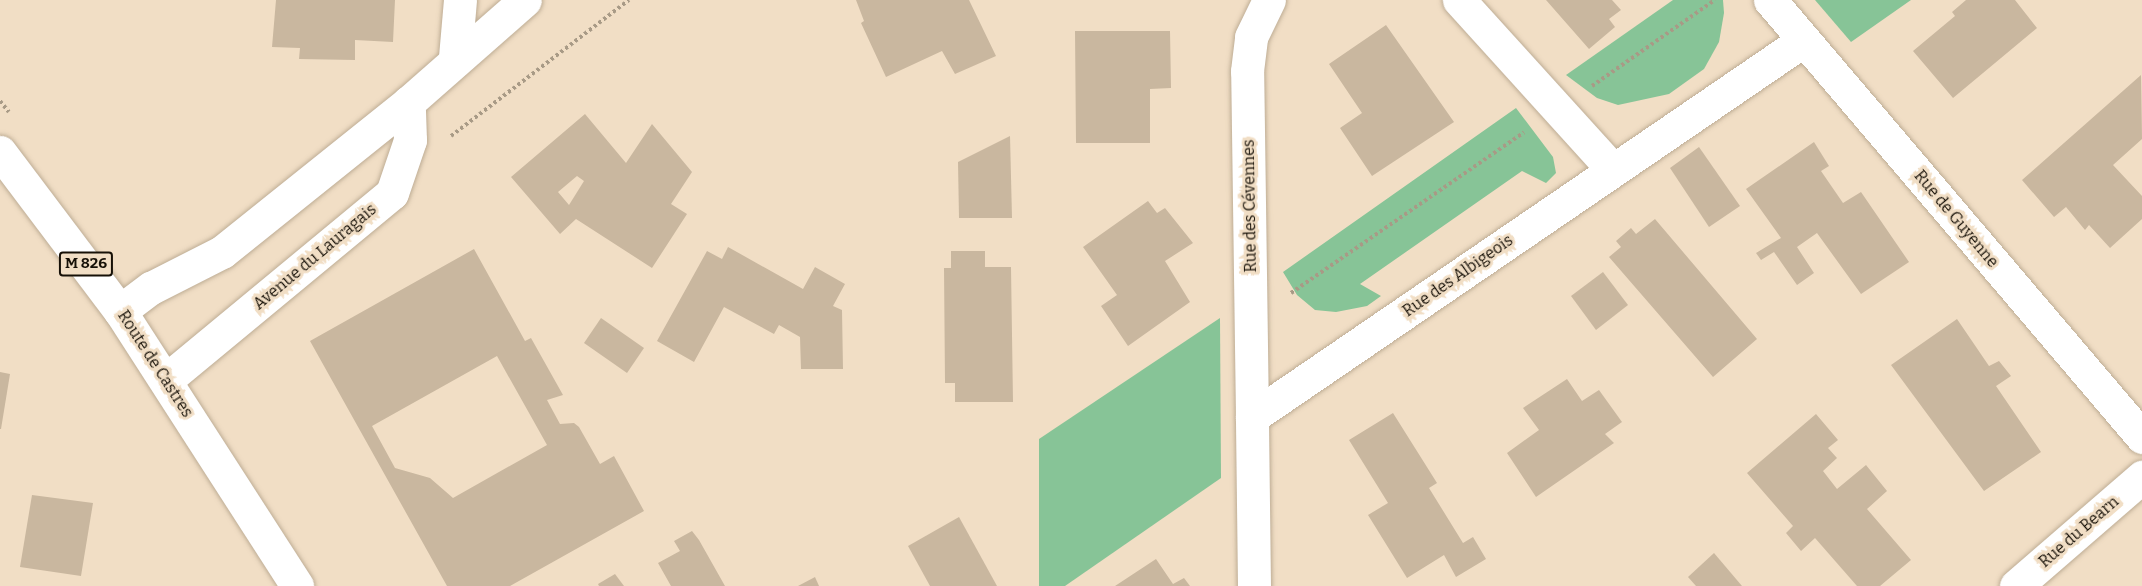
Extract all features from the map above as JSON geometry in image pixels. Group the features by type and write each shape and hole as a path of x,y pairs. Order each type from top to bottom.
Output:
{"street":[{"path":"455,57 460,0"},
{"path":"120,311 151,288 222,252 409,102 455,57 525,0"},
{"name":"Rue des Cévennes","path":"1252,417 1247,71 1251,37 1269,0"},
{"path":"1459,0 1613,170"},
{"name":"Rue de Guyenne","path":"1770,0 2142,437"},
{"name":"Rue des Albigeois","path":"1252,417 1803,40"},
{"name":"Avenue du Lauragais","path":"166,380 392,193 410,140 409,102"},
{"name":"Route de Castres","path":"0,152 120,311 297,586"},
{"path":"1252,417 1254,586"},
{"name":"Rue du Bearn","path":"2016,586 2142,477"}],"path":[{"path":"447,140 629,0"},
{"path":"1251,300 1286,296 1417,202 1558,110 1714,0"}],"green space":[{"path":"1673,0 1723,0 1724,13 1719,42 1704,69 1669,94 1618,105 1597,98 1566,75"},
{"path":"1815,0 1911,0 1851,42"},
{"path":"1516,108 1553,157 1556,173 1546,183 1522,171 1360,284 1381,296 1367,306 1336,312 1315,310 1297,295 1283,272"},
{"path":"1220,318 1221,478 1065,586 1039,586 1039,439"}],"building":[{"path":"276,0 395,0 393,42 355,40 355,60 299,59 300,48 272,47"},
{"path":"856,0 969,0 996,56 955,74 942,51 886,77 861,23 864,21"},
{"path":"1546,0 1612,0 1621,10 1609,19 1615,27 1589,49"},
{"path":"1966,0 2015,0 2037,28 1953,98 1913,51 1955,16 1952,12"},
{"path":"1386,25 1454,122 1372,176 1340,128 1362,113 1329,64"},
{"path":"1075,31 1170,31 1171,88 1150,89 1150,143 1076,143"},
{"path":"2141,75 2142,139 2113,165 2142,196 2142,219 2110,248 2089,225 2085,230 2066,207 2054,217 2022,180"},
{"path":"585,114 626,163 652,124 692,172 671,204 687,214 652,268 576,219 560,234 511,177","holes":["577,176 584,181 569,205 558,192"]},
{"path":"1010,136 1012,218 959,218 958,162"},
{"path":"1814,142 1829,166 1821,171 1843,203 1861,192 1909,262 1861,294 1817,233 1797,247 1814,273 1797,285 1774,252 1761,260 1756,253 1781,238 1746,189"},
{"path":"1699,147 1740,206 1709,227 1670,168"},
{"path":"1148,201 1157,213 1165,208 1193,243 1165,261 1190,302 1128,346 1101,306 1117,295 1083,247"},
{"path":"1655,219 1757,339 1713,377 1609,257 1621,247 1616,241 1631,228 1636,234"},
{"path":"728,247 803,289 815,267 845,284 833,306 842,310 843,369 801,369 800,337 779,325 774,334 724,307 694,362 657,341 707,251 722,259"},
{"path":"474,249 525,341 531,338 563,395 547,400 560,424 574,423 579,427 600,464 614,456 644,511 510,586 447,586 310,341","holes":["497,356 547,445 453,498 430,478 395,468 372,426"]},
{"path":"951,251 985,251 985,267 1011,267 1013,402 955,402 955,383 945,383 944,268 951,268"},
{"path":"1603,272 1628,305 1596,330 1571,296"},
{"path":"601,318 644,348 627,373 584,343"},
{"path":"1957,319 1989,366 1999,361 2011,376 1996,386 2041,452 1984,491 1891,365"},
{"path":"0,372 10,374 1,429 0,429"},
{"path":"1567,379 1582,401 1599,390 1622,422 1605,434 1614,443 1536,497 1507,453 1539,430 1523,408"},
{"path":"1393,413 1437,483 1429,488 1463,543 1473,537 1486,559 1456,577 1444,555 1407,578 1368,515 1388,503 1349,440"},
{"path":"1816,414 1838,440 1828,448 1837,458 1823,471 1837,489 1866,465 1887,491 1867,509 1911,560 1880,586 1857,586 1815,538 1801,551 1786,533 1793,526 1747,473"},
{"path":"32,495 93,503 81,576 20,567"},
{"path":"959,517 997,586 930,586 908,546"},
{"path":"692,531 725,586 671,586 658,563 680,551 674,541"},
{"path":"1714,553 1742,586 1696,586 1688,577"},
{"path":"1156,559 1173,584 1184,578 1190,586 1115,586"},
{"path":"615,574 624,586 599,586 598,584"},
{"path":"815,577 819,586 798,586"}]}
